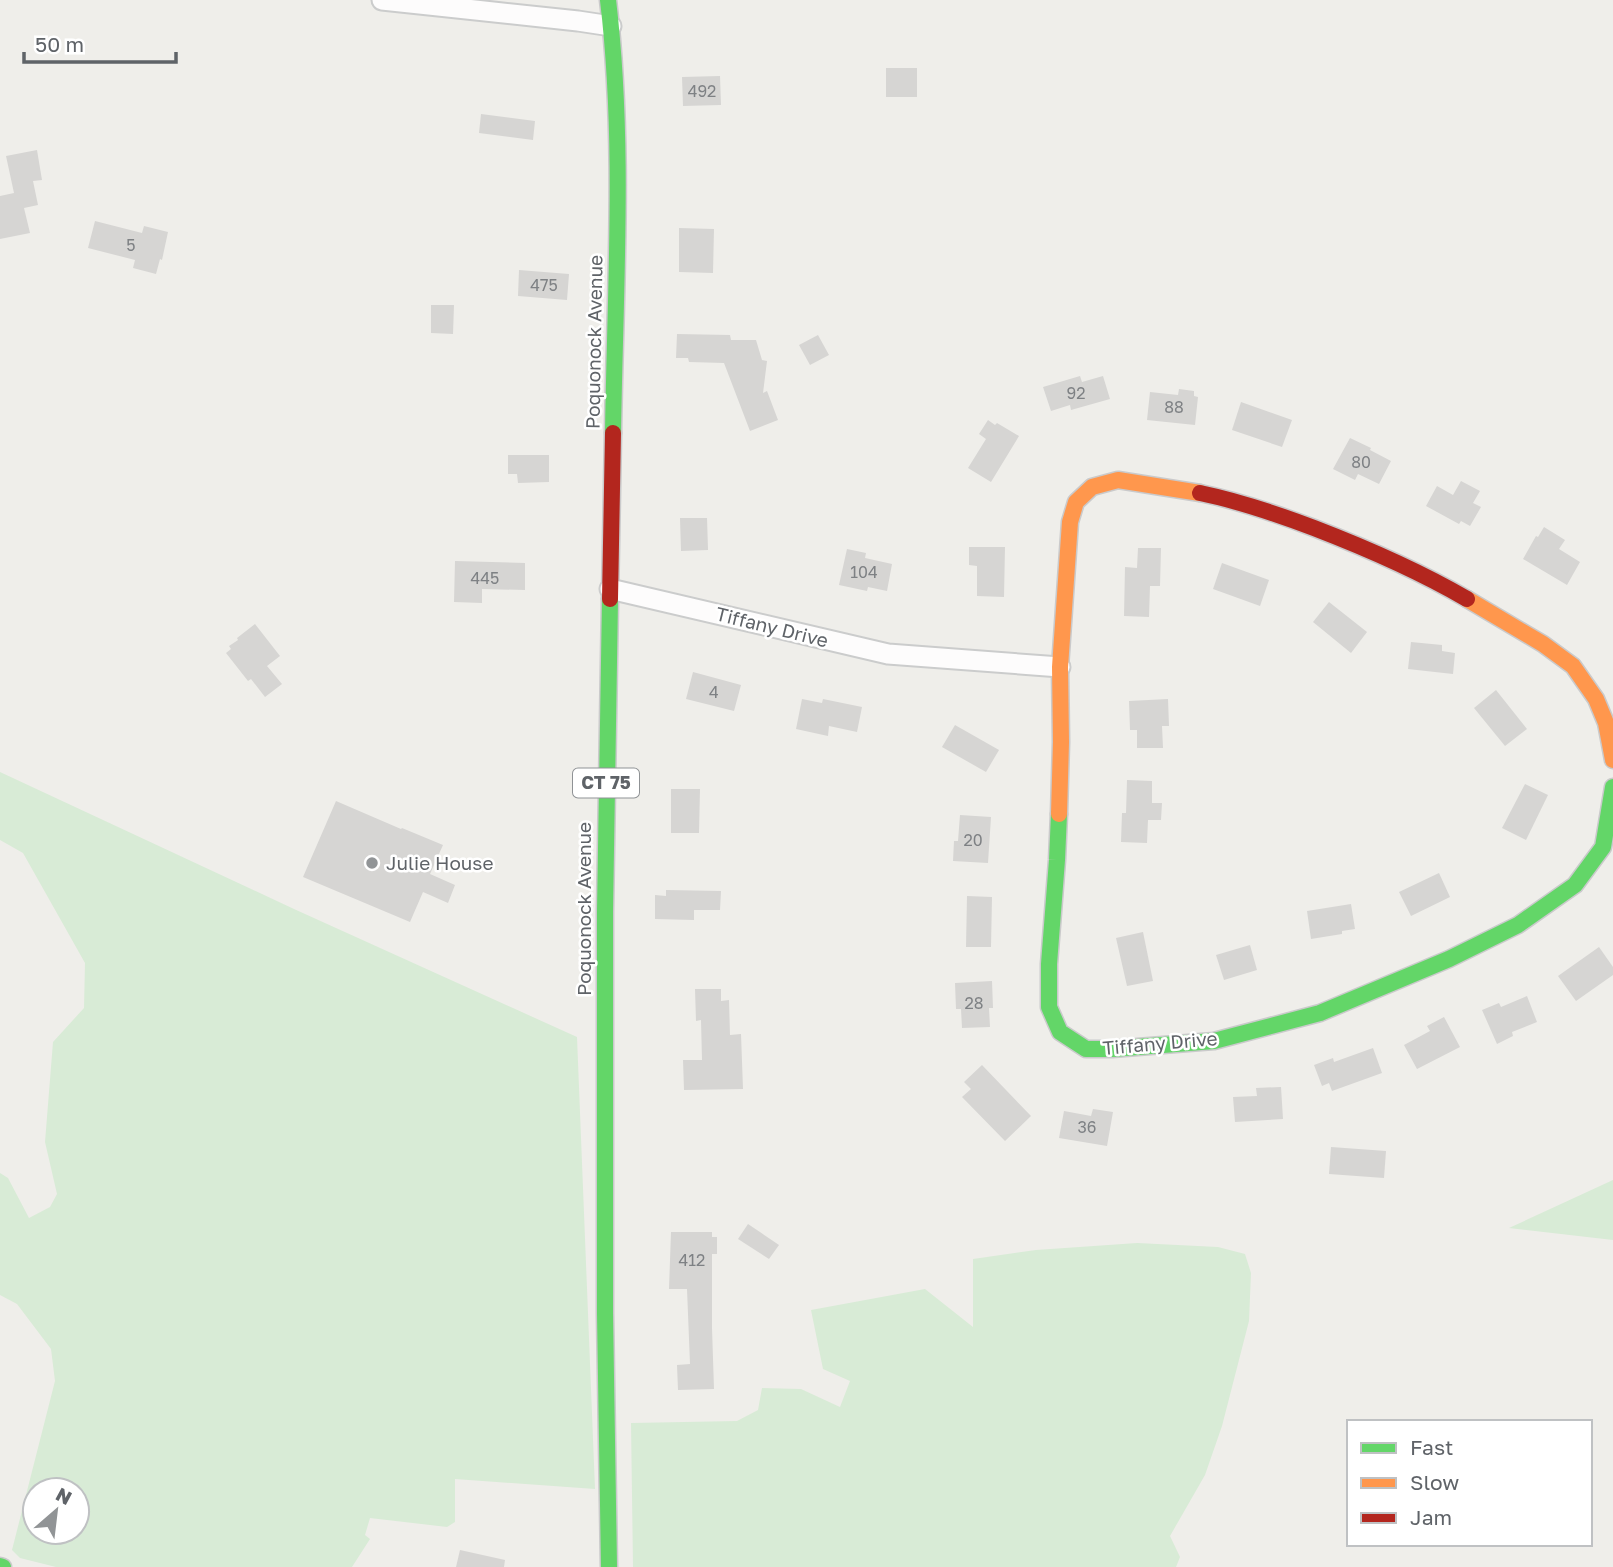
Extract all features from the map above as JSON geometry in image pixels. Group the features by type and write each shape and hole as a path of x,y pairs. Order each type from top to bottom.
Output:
{"street":[{"path":"382,0 611,26"},
{"name":"Poquonock Avenue","path":"608,0 616,131 617,270 605,912 605,1313 609,1567"},
{"name":"Tiffany Drive","path":"1613,760 1604,696 1573,666 1543,644 1456,593 1363,547 1279,515 1221,497 1118,480 1092,487 1076,502 1070,522 1060,667 1061,742 1049,1007 1060,1032 1086,1049 1214,1041 1320,1013 1449,959 1518,925 1575,885 1603,847 1613,787"},
{"name":"Tiffany Drive","path":"610,589 888,653 1060,667"}],"green space":[{"path":"0,772 577,1037 595,1489 455,1479 455,1522 447,1527 370,1518 365,1535 370,1539 352,1567 56,1567 20,1558 12,1550 21,1515 21,1546 91,1546 91,1476 31,1476 55,1381 51,1349 17,1304 0,1295 0,1173 8,1178 29,1218 50,1207 57,1194 45,1142 53,1042 84,1008 85,963 23,853 0,840"},
{"path":"1613,1180 1613,1240 1509,1228"},
{"path":"1137,1243 1218,1247 1245,1254 1251,1273 1249,1321 1222,1426 1205,1475 1170,1536 1180,1557 1176,1567 633,1567 631,1423 737,1421 758,1410 762,1388 801,1389 840,1407 850,1381 823,1369 811,1310 925,1289 973,1327 973,1259 1036,1250"}],"building":[{"path":"886,68 917,68 917,97 886,97"},
{"path":"720,76 721,105 683,106 682,77"},
{"path":"481,114 535,121 533,140 479,133"},
{"path":"37,150 42,180 33,181 38,205 24,208 30,233 0,239 0,196 14,193 6,156"},
{"path":"95,221 142,233 144,226 168,232 156,274 133,268 135,260 88,248"},
{"path":"679,228 714,229 713,273 679,272"},
{"path":"519,270 569,274 567,300 518,296"},
{"path":"431,305 454,305 453,334 431,333"},
{"path":"677,334 730,335 731,340 756,340 762,360 767,361 763,393 767,391 778,420 750,431 724,363 689,362 688,358 676,358"},
{"path":"818,335 829,355 810,365 799,345"},
{"path":"1080,376 1082,382 1103,376 1110,399 1071,410 1070,405 1051,411 1043,387"},
{"path":"1179,389 1194,391 1194,396 1198,397 1195,425 1147,420 1150,392 1178,395"},
{"path":"1241,402 1292,420 1282,447 1232,430"},
{"path":"988,420 1019,436 991,482 968,468 986,439 979,434"},
{"path":"1350,438 1391,461 1379,484 1358,474 1355,480 1333,469"},
{"path":"508,455 549,455 549,482 518,483 517,474 508,474"},
{"path":"1461,481 1480,491 1473,503 1481,507 1470,526 1461,521 1459,524 1426,506 1437,486 1453,495"},
{"path":"680,518 707,518 708,550 681,551"},
{"path":"1544,527 1565,540 1559,549 1580,562 1567,585 1523,559"},
{"path":"969,547 1005,547 1004,597 977,596 977,566 969,565"},
{"path":"1138,548 1161,548 1160,586 1150,586 1149,617 1124,616 1125,567 1137,568"},
{"path":"847,549 866,553 865,558 892,564 887,591 868,587 867,591 839,585"},
{"path":"455,561 525,563 525,590 482,589 482,603 454,602"},
{"path":"1222,563 1269,580 1260,606 1213,589"},
{"path":"1329,602 1367,632 1351,653 1313,622"},
{"path":"255,624 280,656 267,666 282,684 265,697 251,679 248,681 226,653 237,638"},
{"path":"1411,642 1442,645 1442,651 1455,653 1453,674 1408,669"},
{"path":"693,672 741,685 734,711 686,699"},
{"path":"1496,690 1527,729 1505,746 1474,708"},
{"path":"802,699 822,703 823,699 862,707 857,732 829,726 828,736 796,729"},
{"path":"1168,699 1169,726 1162,726 1163,748 1137,748 1137,730 1130,730 1129,701"},
{"path":"955,725 999,750 986,772 942,747"},
{"path":"1127,780 1152,781 1152,803 1162,803 1161,820 1148,820 1147,843 1121,842 1122,813 1126,813"},
{"path":"1525,784 1548,795 1526,840 1502,828"},
{"path":"671,789 700,789 699,833 671,833"},
{"name":"Julie House","path":"336,801 443,845 430,874 455,885 448,903 423,892 410,922 303,877"},
{"path":"960,815 991,817 988,863 953,861"},
{"path":"1439,873 1450,897 1411,916 1399,892"},
{"path":"666,890 721,891 720,910 694,910 694,920 655,919 655,895 666,896"},
{"path":"967,896 992,897 991,947 966,947"},
{"path":"1351,904 1355,929 1311,939 1307,911"},
{"path":"1143,932 1153,981 1127,986 1116,938"},
{"path":"1250,945 1257,970 1224,980 1216,955"},
{"path":"1599,947 1613,967 1613,975 1576,1001 1558,976"},
{"path":"992,981 993,1008 989,1008 990,1027 962,1028 961,1009 956,1009 955,983"},
{"path":"695,989 721,989 721,1001 729,1000 730,1035 741,1034 743,1089 684,1090 683,1060 702,1060 701,1020 696,1021"},
{"path":"1527,996 1537,1022 1512,1032 1513,1036 1497,1044 1482,1010 1499,1003 1501,1007"},
{"path":"1444,1017 1460,1047 1417,1069 1404,1045 1430,1031 1427,1026"},
{"path":"1373,1048 1382,1073 1332,1091 1329,1083 1322,1086 1314,1065 1333,1058 1334,1062"},
{"path":"982,1065 1031,1116 1005,1141 962,1097 971,1089 964,1082"},
{"path":"1281,1087 1283,1119 1235,1122 1233,1097 1257,1096 1256,1088"},
{"path":"1093,1109 1113,1112 1107,1146 1059,1138 1064,1111 1091,1116"},
{"path":"1331,1147 1386,1151 1384,1178 1329,1174"},
{"path":"748,1224 779,1245 769,1259 738,1239"},
{"path":"671,1232 712,1232 712,1237 717,1237 717,1254 712,1254 714,1389 678,1390 677,1365 690,1364 687,1289 669,1289"},
{"path":"460,1550 505,1560 504,1567 456,1567"}],"traffic: fast":[{"path":"608,0 618,162 613,433"},
{"path":"609,1567 605,1313 605,912 610,599"},
{"path":"1059,814 1049,964 1049,1007 1060,1032 1086,1049 1112,1049 1214,1041 1320,1013 1449,959 1518,925 1575,885 1603,847 1613,787"}],"traffic: slow":[{"path":"1059,814 1060,667 1070,522 1076,502 1092,487 1118,480 1200,493"},
{"path":"1467,599 1543,644 1573,666 1596,699 1606,723 1613,760"}],"traffic: jam":[{"path":"610,599 613,433"},
{"path":"1200,493 1258,508 1334,536 1373,552 1467,599"}],"place":[{"name":"Julie House","path":"372,863"}]}
